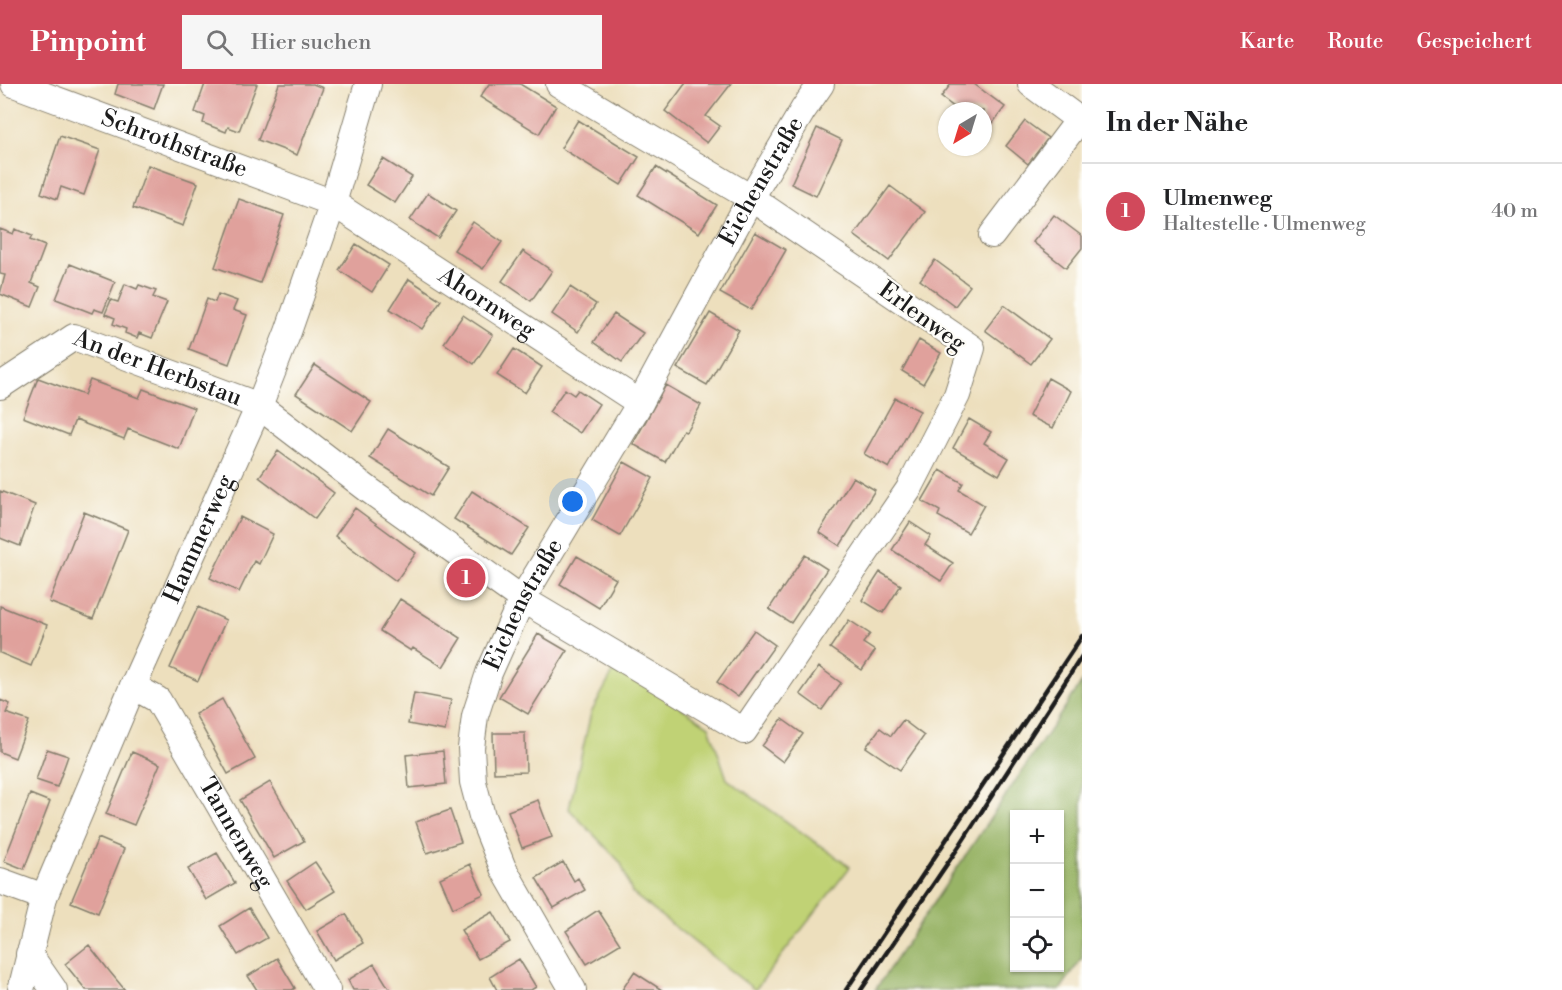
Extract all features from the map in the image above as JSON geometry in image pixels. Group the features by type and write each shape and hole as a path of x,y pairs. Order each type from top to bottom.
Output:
{"street":[{"name":"Schrothstraße","path":"14,84 333,203"},
{"name":"Hammerweg","path":"21,990 44,897 133,686 259,406 333,203 368,84"},
{"name":"Erlenweg","path":"522,599 744,731 909,489 957,395 972,348 751,198 559,84"},
{"name":"Eichenstraße","path":"573,990 503,868 482,816 473,782 471,748 476,716 489,673 522,599 640,403 751,198 802,110 821,84"},
{"path":"992,235 1081,121 1031,84"},
{"name":"Ahornweg","path":"333,203 640,403"},
{"name":"An der Herbstau","path":"0,386 74,337 259,406"},
{"path":"259,406 369,490 522,599"},
{"name":"Tannenweg","path":"133,686 158,700 327,990"},
{"path":"0,881 44,897"},
{"path":"29,954 54,990"}],"green space":[{"path":"617,665 709,726 727,779 850,867 755,990 632,893 621,863 569,809 591,713"},
{"path":"1082,682 1082,958 1060,990 875,990"}],"building":[{"path":"118,84 163,84 154,109 115,94"},
{"path":"205,84 257,84 239,131 228,127 226,132 203,123 205,116 195,112"},
{"path":"279,84 313,84 323,88 297,155 258,140"},
{"path":"489,84 520,84 556,106 539,134 480,97"},
{"path":"685,84 731,84 706,116 720,126 707,143 665,111"},
{"path":"951,84 974,84 1005,107 992,124 992,102 947,102 941,97"},
{"path":"578,120 639,157 621,185 561,148"},
{"path":"1025,121 1048,138 1028,164 1006,146"},
{"path":"817,128 842,140 816,196 791,184"},
{"path":"60,136 100,150 84,195 61,187 57,199 41,193"},
{"path":"383,159 412,177 395,203 366,185"},
{"path":"148,165 198,183 183,226 133,208"},
{"path":"656,167 717,205 699,233 638,195"},
{"path":"890,186 925,212 889,261 854,235"},
{"path":"428,193 456,211 438,238 410,220"},
{"path":"239,199 284,215 260,283 215,267"},
{"path":"1054,215 1082,236 1082,248 1066,268 1033,242"},
{"path":"473,222 502,242 483,269 454,250"},
{"path":"0,229 13,234 15,229 32,236 30,240 45,246 31,283 40,287 32,307 0,294 5,275 0,274"},
{"path":"755,232 786,250 751,310 720,293"},
{"path":"356,244 389,265 372,292 339,270"},
{"path":"523,251 552,271 531,301 502,281"},
{"path":"935,260 970,286 955,306 920,280"},
{"path":"70,264 115,282 103,312 94,309 92,313 56,299"},
{"path":"409,279 441,300 422,329 390,309"},
{"path":"125,284 137,289 139,285 156,291 153,297 167,302 152,338 139,333 137,338 125,333 126,329 113,324 115,318 105,314 111,300 118,302"},
{"path":"570,287 596,304 578,332 552,314"},
{"path":"218,294 237,301 233,310 247,315 229,364 189,349 207,299 215,302"},
{"path":"1004,305 1050,339 1031,364 985,330"},
{"path":"710,313 739,330 707,385 677,368"},
{"path":"614,314 643,333 622,362 594,342"},
{"path":"463,315 493,335 474,364 444,343"},
{"path":"919,340 941,353 923,384 902,371"},
{"path":"514,349 542,367 525,393 497,375"},
{"path":"315,365 371,402 352,431 296,394"},
{"path":"38,378 84,395 90,380 139,398 143,389 194,408 179,449 128,429 124,439 75,420 69,435 23,417"},
{"path":"1048,378 1071,391 1053,428 1029,416"},
{"path":"666,385 701,405 686,431 683,430 665,462 633,444"},
{"path":"565,389 574,395 578,390 599,404 580,433 549,412"},
{"path":"895,398 920,411 889,468 864,454"},
{"path":"969,419 991,432 984,443 1009,458 999,475 953,448"},
{"path":"388,429 449,467 431,496 370,458"},
{"path":"278,451 334,493 315,519 259,477"},
{"path":"624,462 653,478 620,536 592,520"},
{"path":"940,470 963,483 959,490 984,505 968,533 938,516 940,511 922,501"},
{"path":"853,477 875,490 840,546 819,532"},
{"path":"0,491 35,505 20,546 0,538"},
{"path":"472,491 529,528 511,555 454,519"},
{"path":"355,508 416,553 396,581 335,536"},
{"path":"84,512 128,530 93,619 49,602"},
{"path":"240,517 273,534 259,564 254,561 239,592 210,578"},
{"path":"910,522 931,536 925,545 953,563 941,581 892,550"},
{"path":"805,555 827,569 791,623 769,609"},
{"path":"577,556 616,579 599,608 560,584"},
{"path":"880,572 901,585 883,613 862,600"},
{"path":"400,599 461,638 443,667 413,648 411,651 380,631"},
{"path":"0,606 47,625 31,666 0,653"},
{"path":"198,607 226,620 198,681 170,668"},
{"path":"849,620 870,634 863,643 875,651 862,670 830,648"},
{"path":"754,630 775,645 738,697 717,682"},
{"path":"538,634 567,651 528,714 499,697"},
{"path":"819,667 841,683 822,710 800,694"},
{"path":"414,693 451,700 445,731 408,724"},
{"path":"222,699 255,759 228,774 195,714"},
{"path":"0,700 10,704 6,713 29,721 15,758 0,752"},
{"path":"782,719 803,734 783,762 762,746"},
{"path":"903,720 924,736 900,770 866,747 880,728 891,736"},
{"path":"493,733 525,733 526,772 494,773"},
{"path":"47,749 68,756 57,787 36,780"},
{"path":"443,751 446,784 409,788 406,755"},
{"path":"132,752 160,764 134,825 106,814"},
{"path":"270,782 304,841 274,858 240,800"},
{"path":"30,794 50,802 24,869 4,861"},
{"path":"538,800 552,837 522,848 508,811"},
{"path":"450,810 461,842 427,853 416,822"},
{"path":"98,838 124,849 98,913 71,902"},
{"path":"217,853 235,883 206,900 188,869"},
{"path":"315,862 335,891 306,909 287,881"},
{"path":"563,862 574,881 578,878 585,890 554,908 536,878"},
{"path":"470,864 484,894 453,908 440,878"},
{"path":"249,908 267,938 238,955 220,926"},
{"path":"598,910 620,944 587,964 566,931"},
{"path":"493,912 510,942 478,959 461,930"},
{"path":"346,914 363,943 334,960 317,931"},
{"path":"89,945 125,990 86,990 65,964"},
{"path":"277,958 295,988 292,990 257,990 248,976"},
{"path":"519,959 536,987 531,990 497,990 490,977"},
{"path":"374,964 390,990 353,990 348,980"},
{"path":"634,972 662,990 622,990"}],"railway":[{"path":"846,990 1082,636"},
{"path":"861,990 960,845 1082,656"}],"place":[{"name":"Ulmenweg","path":"466,578"}]}
